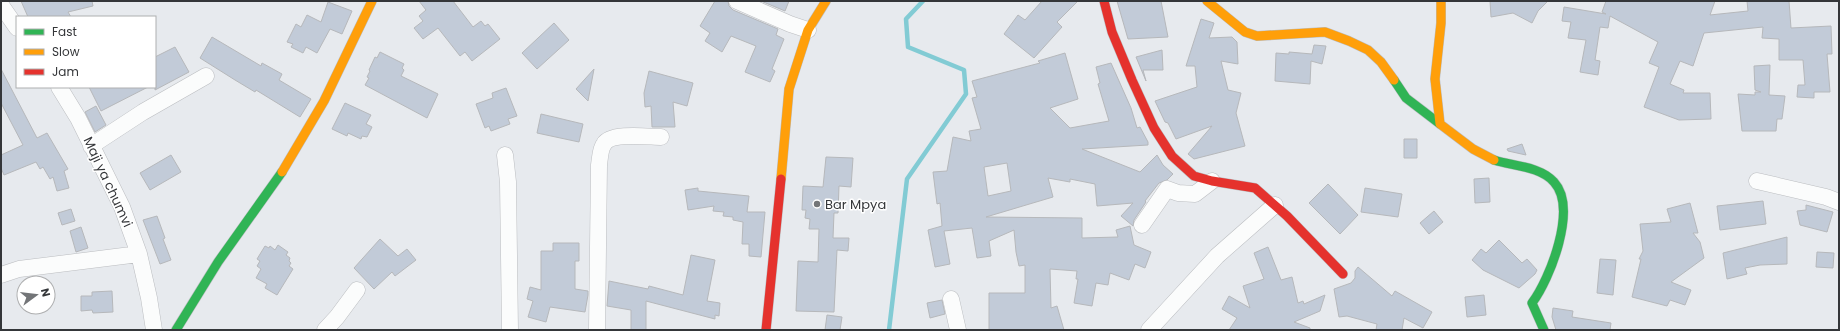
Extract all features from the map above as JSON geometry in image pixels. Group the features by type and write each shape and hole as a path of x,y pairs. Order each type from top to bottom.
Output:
{"street":[{"path":"176,330 218,262 303,137 324,101 372,1"},
{"path":"738,1 790,24 808,30"},
{"path":"766,330 785,144 789,89 808,30 826,1"},
{"path":"1104,1 1112,32 1135,87 1161,142 1172,156 1194,176 1212,181 1255,188 1275,205 1343,274"},
{"path":"1207,1 1245,32 1257,36 1325,32 1368,50 1381,62 1406,98 1485,156 1508,164 1537,171 1551,179 1564,199 1564,220 1551,270 1543,290 1532,303 1544,330"},
{"path":"1440,124 1434,79 1441,23 1441,1"},
{"path":"1,5 16,27"},
{"path":"91,146 143,112 206,76"},
{"name":"Maji ya chumvi","path":"59,88 78,118 122,207 139,254 149,298 154,330"},
{"path":"597,330 600,165 603,144 612,138 618,137 661,137"},
{"path":"505,155 508,182 510,330"},
{"path":"1142,225 1167,189 1195,194 1212,181"},
{"path":"1757,181 1826,197 1839,202"},
{"path":"1149,330 1217,256 1275,205"},
{"path":"1,275 19,269 139,254"},
{"path":"325,330 337,317 357,290"},
{"path":"951,299 958,330"}],"building":[{"path":"21,1 92,1 93,6 68,12 70,16 28,16"},
{"path":"419,1 453,1 473,27 481,21 485,26 488,24 500,39 472,61 465,52 460,56 438,28 423,39 414,28 423,21 419,16 426,10"},
{"path":"715,1 728,1 729,6 733,10 778,29 776,35 784,39 772,69 775,71 770,82 745,72 756,46 731,36 722,52 705,41 710,33 700,26"},
{"path":"761,1 789,1 785,11"},
{"path":"1042,1 1078,1 1057,22 1062,27 1034,58 1004,34 1018,15 1025,20"},
{"path":"1117,1 1161,1 1168,37 1128,39"},
{"path":"1490,1 1548,1 1538,11 1532,23 1513,13 1491,17"},
{"path":"1606,1 1715,1 1710,15 1748,11 1747,1 1789,1 1791,28 1831,26 1832,54 1827,54 1830,92 1814,92 1814,98 1797,97 1798,85 1805,85 1803,60 1779,60 1779,39 1762,38 1763,27 1704,33 1693,66 1680,61 1670,84 1684,90 1683,93 1710,93 1711,119 1679,120 1644,107 1659,67 1649,63 1658,42 1610,16 1608,28 1600,27 1595,60 1600,61 1598,75 1580,72 1586,40 1568,38 1571,22 1562,21 1564,7 1606,14 1602,12"},
{"path":"328,2 352,11 342,34 330,29 317,53 306,47 303,53 291,47 293,44 287,42 296,24 301,27 307,15 321,22"},
{"path":"1201,19 1214,23 1209,38 1232,37 1237,42 1238,64 1221,61 1228,90 1241,93 1236,113 1245,146 1194,159 1188,154 1212,126 1176,139 1168,123 1165,122 1155,101 1197,87 1195,66 1186,66"},
{"path":"554,23 569,40 537,69 522,53"},
{"path":"212,37 261,66 262,63 282,74 279,80 311,99 300,117 256,90 255,92 200,58"},
{"path":"1314,45 1326,46 1322,64 1311,61 1310,84 1275,81 1276,53 1289,54 1289,52 1312,54"},
{"path":"175,47 189,72 155,90 156,56"},
{"path":"1162,50 1163,70 1143,70 1146,81 1136,57"},
{"path":"380,52 404,64 402,68 404,70 401,76 438,94 427,118 365,85 369,78 367,77 370,71 369,70 375,57 377,58"},
{"path":"1065,53 1078,99 1050,108 1070,128 1109,121 1098,84 1100,83 1096,67 1111,63 1131,108 1137,128 1140,127 1148,142 1148,145 1082,149 1140,172 1157,155 1163,165 1173,174 1167,180 1159,183 1145,201 1146,202 1134,220 1133,226 1121,216 1133,203 1097,206 1095,184 1070,179 1070,182 1048,178 1053,197 986,217 1082,218 1082,238 1118,237 1116,230 1130,226 1134,245 1151,252 1145,268 1135,264 1129,280 1110,273 1108,285 1096,283 1092,306 1074,303 1078,279 1076,279 1077,271 1050,269 1051,308 1057,306 1064,330 989,330 989,293 1025,293 1025,265 1019,266 1014,230 989,241 991,256 977,258 972,228 944,231 950,264 935,267 928,230 942,226 940,203 937,204 933,172 947,171 953,137 971,141 969,131 981,129 972,98 977,97 972,81 1040,63 1038,61","holes":["1007,163 1011,191 988,196 984,167"]},
{"path":"1770,65 1769,95 1785,96 1782,119 1777,119 1776,131 1742,131 1738,94 1755,95 1755,92 1761,92 1755,90 1754,66"},
{"path":"1,69 37,138 47,133 68,169 64,171 69,188 57,191 53,177 50,179 43,167 40,169 36,162 4,175 1,168 1,155 23,145 1,103"},
{"path":"594,69 588,101 576,89"},
{"path":"649,71 693,83 687,106 673,102 675,127 652,127 651,106 645,107 644,93"},
{"path":"90,88 146,88 101,111"},
{"path":"506,88 517,116 508,119 510,124 491,131 489,126 485,128 476,104 493,98 492,93"},
{"path":"345,103 371,115 366,124 372,127 367,137 362,136 361,139 348,133 347,136 332,129"},
{"path":"96,106 106,125 95,132 85,112"},
{"path":"541,114 583,124 579,142 537,133"},
{"path":"1404,139 1417,139 1417,158 1404,158"},
{"path":"1522,144 1526,155 1508,151 1507,149"},
{"path":"171,155 181,172 150,190 140,173"},
{"path":"826,157 853,158 851,187 839,186 838,213 834,213 833,238 849,238 848,251 837,250 834,312 796,311 798,261 818,262 819,229 809,229 810,219 805,218 806,210 802,210 803,186 823,187"},
{"path":"1489,178 1490,202 1475,203 1474,179"},
{"path":"1328,184 1358,215 1340,234 1309,203"},
{"path":"698,188 698,191 749,196 747,212 765,212 761,257 749,256 749,244 742,244 743,222 733,220 733,217 723,216 724,212 713,211 714,206 688,210 685,190"},
{"path":"1365,188 1402,194 1398,217 1361,212"},
{"path":"1763,201 1766,224 1720,230 1717,206"},
{"path":"1690,203 1698,233 1693,233 1700,242 1704,258 1671,282 1691,290 1685,305 1670,300 1667,306 1632,297 1641,259 1639,259 1643,251 1640,224 1671,222 1667,209"},
{"path":"1806,205 1833,212 1827,232 1800,225 1797,211 1806,210"},
{"path":"71,209 75,221 62,225 58,213"},
{"path":"1434,211 1443,222 1429,234 1420,223"},
{"path":"157,216 165,238 163,239 171,260 160,264 143,220"},
{"path":"81,227 88,248 76,252 70,231"},
{"path":"1787,237 1787,264 1760,265 1745,268 1747,274 1727,279 1723,253"},
{"path":"380,239 398,256 407,249 416,260 395,276 392,272 374,289 354,268"},
{"path":"1499,240 1522,263 1527,259 1537,270 1535,274 1519,288 1483,270 1472,260 1481,249 1486,253"},
{"path":"553,243 579,243 579,261 575,261 575,289 588,291 588,295 585,312 550,307 546,322 528,317 533,301 527,299 530,287 541,290 541,251 553,251"},
{"path":"278,245 288,252 286,255 290,258 289,261 291,263 289,266 293,269 277,295 265,288 267,284 256,278 261,269 257,266 260,261 257,259 265,246 269,248 270,246 275,250"},
{"path":"1268,247 1281,280 1292,277 1298,303 1303,301 1304,304 1325,295 1320,311 1294,322 1310,328 1310,330 1229,330 1237,318 1222,309 1229,296 1250,308 1243,286 1264,279 1254,253"},
{"path":"1817,252 1834,253 1833,268 1816,267"},
{"path":"691,255 715,260 707,301 720,303 719,316 715,315 715,319 646,301 646,330 631,330 631,310 607,306 609,281 648,289 649,286 683,295"},
{"path":"1600,259 1616,260 1613,295 1597,293"},
{"path":"1358,267 1392,296 1395,291 1432,312 1423,328 1404,318 1402,330 1376,330 1377,324 1347,316 1339,317 1334,289 1351,283 1355,278 1355,271"},
{"path":"112,291 113,312 93,313 92,310 81,311 81,296 92,296 92,292"},
{"path":"1484,295 1486,315 1467,317 1465,297"},
{"path":"942,300 945,314 930,318 927,303"},
{"path":"1553,308 1573,311 1572,317 1611,323 1610,330 1556,330 1552,317"},
{"path":"827,315 842,317 840,330 825,330"}],"waterway":[{"path":"889,330 907,179 966,94 964,70 908,47 906,19 923,1"}],"traffic: fast":[{"path":"1394,80 1406,98 1440,124"},
{"path":"1494,160 1526,167 1541,173 1554,182 1561,194 1563,208 1559,243 1546,278 1532,303 1544,330"},
{"path":"176,330 218,262 282,172"}],"traffic: slow":[{"path":"282,172 324,101 372,1"},
{"path":"781,179 789,89 808,30 826,1"},
{"path":"1207,1 1245,32 1257,36 1325,32 1349,41 1368,50 1381,62 1394,80"},
{"path":"1441,1 1441,23 1435,79 1440,124 1473,149 1494,160"}],"traffic: jam":[{"path":"1104,1 1112,32 1132,80 1154,128 1172,156 1194,176 1212,181 1255,188 1287,216 1343,274"},
{"path":"766,330 781,179"}],"place":[{"name":"Bar Mpya","path":"817,204"}]}
